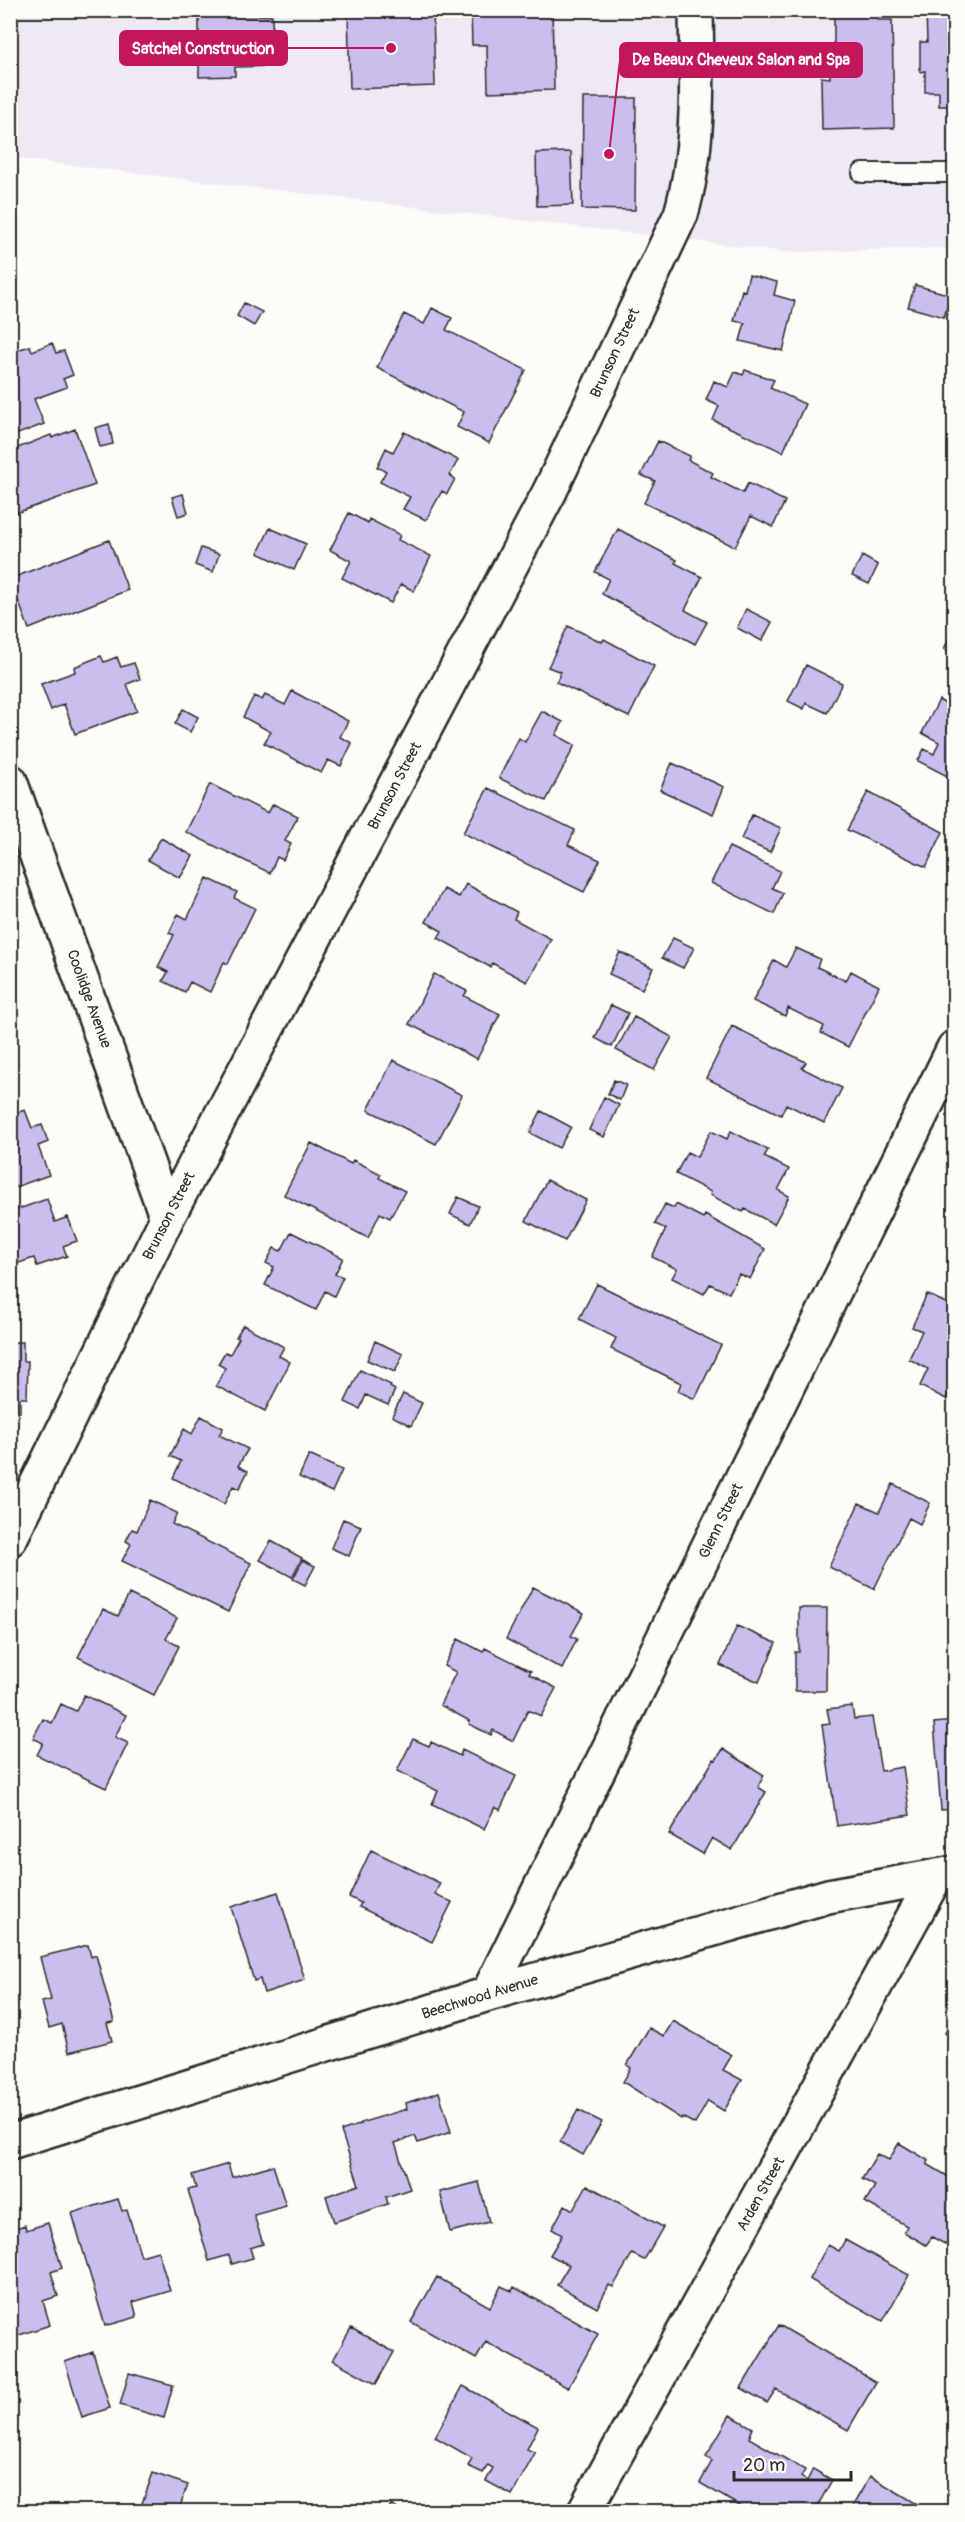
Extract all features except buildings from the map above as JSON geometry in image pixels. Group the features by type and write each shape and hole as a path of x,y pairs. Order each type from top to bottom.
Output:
{"street":[{"name":"Brunson Street","path":"10,1539 24,1483 167,1218 550,491 681,214 688,189 696,96 696,10"},
{"name":"Coolidge Avenue","path":"10,781 167,1218"},
{"name":"Glenn Street","path":"488,1994 954,1048"},
{"name":"Beechwood Avenue","path":"14,2134 828,1896 945,1875"},
{"name":"Arden Street","path":"584,2511 945,1875"}],"lane":[{"path":"862,173 954,173"}],"shaded area":[{"path":"11,11 954,11 954,248 786,252 11,158"}],"place":[{"name":"Satchel Construction","path":"391,48"},
{"name":"De Beaux Cheveux Salon and Spa","path":"609,154"}]}
